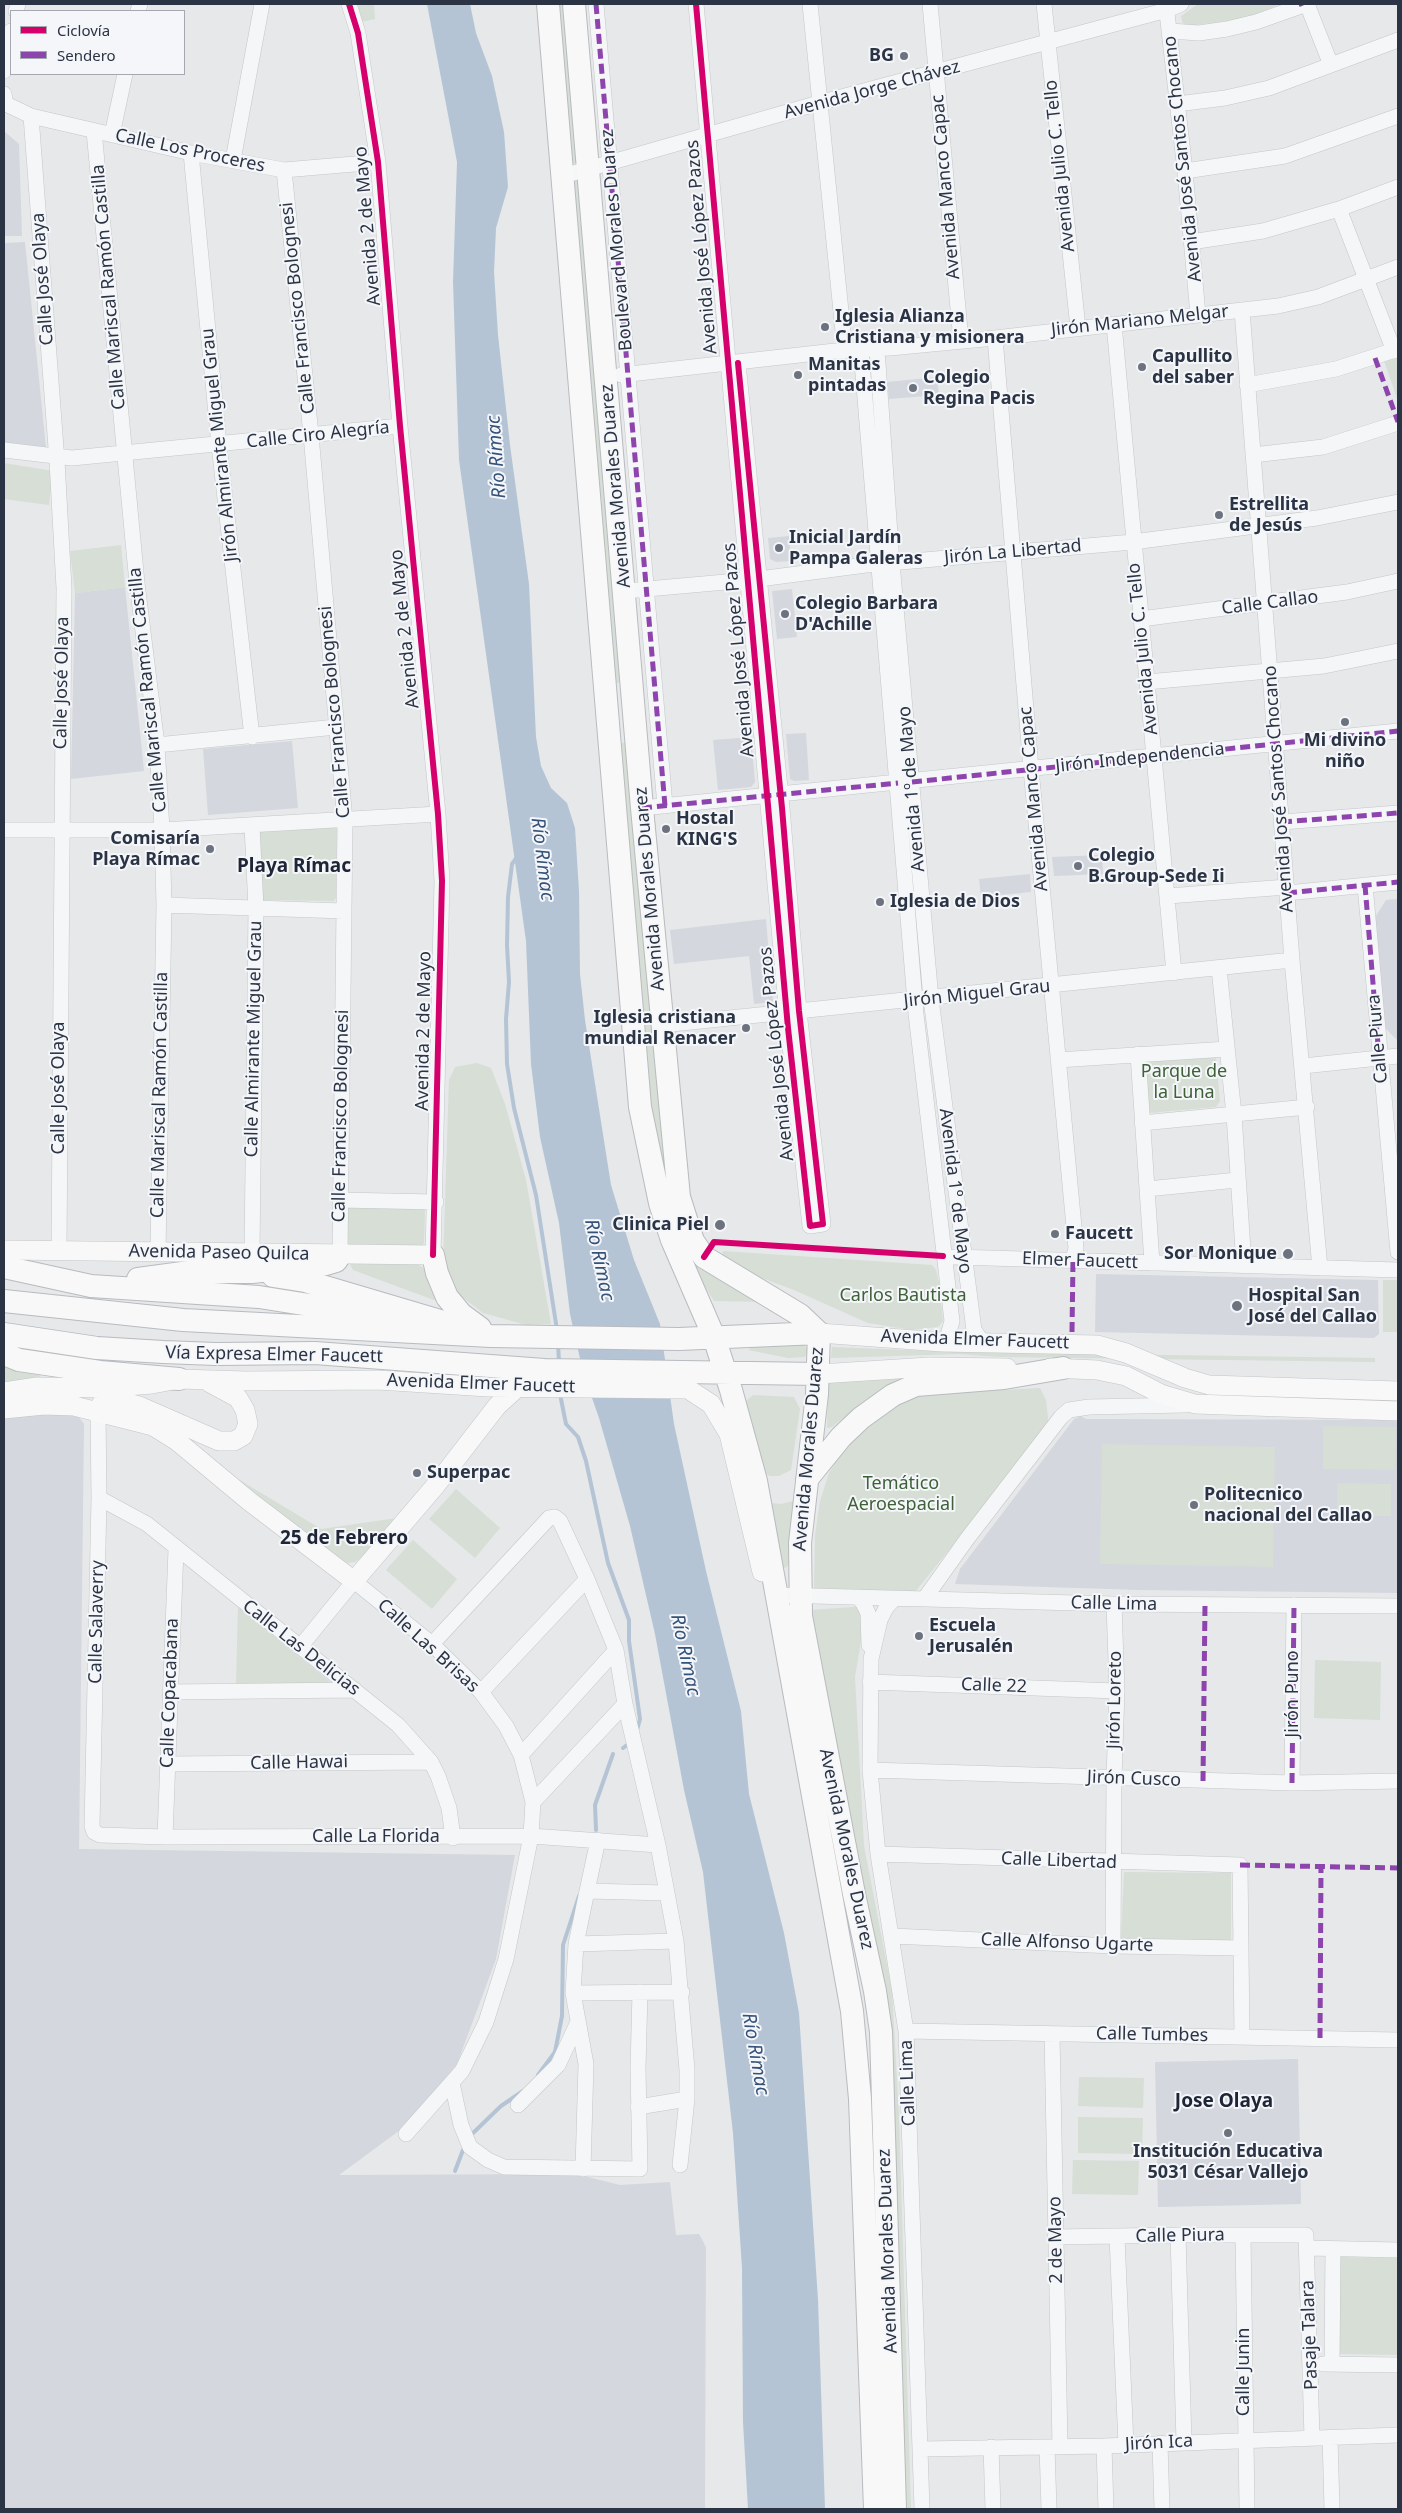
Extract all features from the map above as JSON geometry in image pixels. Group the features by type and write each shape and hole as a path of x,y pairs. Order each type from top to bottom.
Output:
{"highway":[{"name":"Avenida Morales Duarez","path":"548,4 640,1107 660,1203 672,1240 714,1337 756,1481 770,1552 782,1635 855,2033 860,2099 875,2509"},
{"name":"Avenida Morales Duarez","path":"574,4 607,376 636,590 633,695 679,1198 692,1241 704,1257 715,1266 800,1315 819,1333 819,1374 800,1543 800,1596 804,1641 875,1991 881,2032 895,2509"},
{"path":"606,699 633,695"},
{"path":"433,1255 437,1273 447,1297 461,1314 491,1336"},
{"path":"4,1292 91,1286 252,1263 331,1263 340,1256"},
{"path":"252,1263 305,1281 491,1336"},
{"path":"4,1267 91,1286 267,1298 491,1336"},
{"name":"Vía Expresa Elmer Faucett","path":"4,1301 183,1320 544,1337"},
{"name":"Avenida Elmer Faucett","path":"544,1337 679,1338 819,1333"},
{"name":"Vía Expresa Elmer Faucett","path":"4,1334 125,1350 216,1354 315,1353 545,1379"},
{"path":"4,1354 19,1360 179,1379"},
{"path":"807,1479 841,1437 861,1418 893,1395 916,1385 1004,1378 1063,1368"},
{"name":"Avenida Elmer Faucett","path":"545,1379 679,1381 726,1373 819,1374"}],"main road":[{"name":"Avenida Paseo Quilca","path":"4,1250 158,1252 252,1263"},
{"path":"340,1256 433,1255"},
{"name":"Avenida Elmer Faucett","path":"819,1333 942,1342 1097,1345 1126,1353 1185,1378 1209,1385 1398,1391"},
{"name":"Avenida Elmer Faucett","path":"819,1374 929,1367 1097,1370 1126,1376 1161,1394 1195,1404 1398,1411"},
{"name":"Avenida Elmer Faucett","path":"4,1392 37,1387 102,1388 152,1384 179,1379 378,1380 519,1386 545,1379"},
{"path":"4,1409 44,1404 74,1406 98,1411 102,1403 109,1399 139,1406 219,1440 234,1441 243,1436 248,1424 245,1410 238,1398 204,1380"},
{"name":"Avenida Elmer Faucett","path":"679,1381 711,1404 729,1434 769,1600 782,1635"},
{"path":"354,1581 436,1485 496,1406 519,1386"},
{"name":"Calle Las Brisas","path":"98,1411 153,1426 177,1441 249,1501 354,1581"}],"street":[{"path":"233,160 262,4"},
{"name":"Avenida 2 de Mayo","path":"349,4 358,34 378,162 400,426 438,814 442,880 436,1202 433,1255"},
{"name":"Boulevard Morales Duarez","path":"596,4 629,374 636,590 665,806"},
{"name":"Avenida José López Pazos","path":"696,4 707,136 728,348 732,364 774,794 810,1226 824,1224 793,1012"},
{"path":"810,4 845,351"},
{"name":"Avenida Manco Capac","path":"930,4 961,341"},
{"name":"Avenida Julio C. Tello","path":"1044,4 1078,328"},
{"name":"Avenida Jorge Chávez","path":"563,176 819,103 1047,44 1181,4"},
{"path":"1170,31 1199,32 1228,29 1256,22 1307,4 1331,65"},
{"name":"Avenida José Santos Chocano","path":"1166,7 1185,171 1198,315"},
{"path":"4,71 5,53 10,35"},
{"path":"1177,104 1247,94 1397,43"},
{"path":"112,135 125,75"},
{"name":"Calle Los Proceres","path":"5,99 31,116 191,153 284,170 378,162"},
{"name":"Calle José Olaya","path":"31,116 64,588 60,832 59,1251"},
{"path":"1185,171 1285,156 1398,116"},
{"name":"Calle Mariscal Ramón Castilla","path":"94,131 137,582 157,745 162,830 164,906 158,1252"},
{"name":"Jirón Almirante Miguel Grau","path":"191,153 219,445 252,737"},
{"name":"Calle Francisco Bolognesi","path":"284,170 311,435 336,727 346,820 340,1256"},
{"path":"1191,242 1263,231 1339,209 1398,187"},
{"path":"1248,385 1336,369 1396,350 1339,209"},
{"name":"Jirón Mariano Melgar","path":"607,376 845,351 996,338 1242,310 1298,302 1398,266"},
{"name":"Avenida José Santos Chocano","path":"1242,310 1292,960 1307,1107 1320,1268"},
{"name":"Avenida Julio C. Tello","path":"1114,324 1174,973"},
{"name":"Avenida Manco Capac","path":"996,338 1031,769 1076,1248 1073,1260"},
{"name":"Avenida 1º de Mayo","path":"877,349 884,564"},
{"name":"Avenida 1º de Mayo","path":"861,350 905,782 943,1256 952,1321 948,1335 942,1342"},
{"path":"1253,455 1323,447 1398,423"},
{"name":"Calle Ciro Alegría","path":"4,450 56,458 125,454 400,426"},
{"name":"Jirón La Libertad","path":"636,590 884,564 1133,542 1317,518 1398,502"},
{"name":"Calle Callao","path":"1140,619 1347,592 1398,581"},
{"path":"1147,682 1324,666 1398,651"},
{"path":"157,745 252,737 336,727"},
{"name":"Jirón Independencia","path":"642,808 1276,745 1398,730"},
{"path":"1282,822 1398,813"},
{"path":"4,830 60,832 162,830 438,814"},
{"name":"Calle Almirante Miguel Grau","path":"252,826 256,908 252,1263"},
{"path":"1168,896 1398,882"},
{"name":"Calle Piura","path":"1365,885 1398,1252"},
{"path":"164,906 344,911"},
{"name":"Jirón Miguel Grau","path":"662,1026 1292,960"},
{"path":"1219,968 1234,1115 1244,1266"},
{"name":"Avenida 1º de Mayo","path":"923,1000 974,1330 983,1342"},
{"path":"1058,1060 1227,1049"},
{"path":"1138,1054 1152,1263"},
{"path":"1303,1066 1398,1056"},
{"path":"1142,1123 1307,1107"},
{"path":"1147,1189 1238,1180"},
{"path":"340,1200 436,1202"},
{"name":"Elmer Faucett","path":"943,1256 1398,1270"},
{"path":"925,1598 967,1539 1061,1417 1069,1410 1089,1407 1195,1404"},
{"name":"Calle Salaverry","path":"94,1832 92,1826 99,1498 98,1411"},
{"name":"Calle Las Delicias","path":"99,1498 147,1524 398,1725 431,1762 449,1808 453,1838"},
{"path":"432,1644 549,1518 555,1517 560,1521 587,1579 616,1650 625,1704 658,1845 676,1941 682,1992 687,2099 680,2165"},
{"name":"Calle Copacabana","path":"165,1837 176,1549"},
{"path":"480,1692 587,1579"},
{"path":"300,1647 354,1581"},
{"name":"Calle Las Brisas","path":"354,1581 432,1644 480,1692 506,1726 521,1755 533,1802 531,1836 506,1959 486,2022 462,2071 406,2134"},
{"path":"776,1595 894,1599"},
{"name":"Calle Lima","path":"858,1598 868,1613 871,1659 870,1770 878,1854 906,2031 922,2509"},
{"name":"Calle Lima","path":"871,1659 880,1620 886,1608 894,1599 925,1598 1114,1604 1398,1606"},
{"name":"Jirón Loreto","path":"1113,1946 1114,1778 1117,1691 1114,1604"},
{"name":"Jirón Puno","path":"1292,1783 1294,1605"},
{"path":"521,1755 616,1650"},
{"name":"Calle 22","path":"870,1682 1117,1691"},
{"path":"170,1692 355,1690"},
{"path":"533,1802 625,1704"},
{"name":"Calle Hawai","path":"167,1764 431,1762"},
{"name":"Jirón Cusco","path":"870,1770 1292,1783 1398,1781"},
{"name":"Calle La Florida","path":"94,1832 100,1835 165,1837 453,1838 531,1836 658,1845"},
{"path":"583,2169 586,2064 573,1993 576,1944 598,1840"},
{"name":"Calle Libertad","path":"878,1854 1240,1866 1241,1948"},
{"path":"587,1891 666,1893"},
{"name":"Calle Alfonso Ugarte","path":"892,1936 1113,1946 1241,1948"},
{"path":"576,1944 676,1941"},
{"path":"1241,1948 1242,2037"},
{"path":"452,2082 461,2125 470,2147 488,2160 504,2167 640,2169 638,2107 640,1992"},
{"path":"573,1993 682,1992"},
{"path":"518,2105 558,2065 578,2022"},
{"name":"Calle Tumbes","path":"906,2031 1398,2040"},
{"name":"2 de Mayo","path":"1050,2509 1054,2446 1056,2237 1052,2034"},
{"path":"638,2107 687,2099"},
{"path":"1178,2234 1184,2442"},
{"name":"Calle Piura","path":"1056,2237 1178,2234 1243,2235 1306,2241 1333,2249 1398,2250"},
{"name":"Calle Junin","path":"1243,2235 1244,2440 1247,2509"},
{"path":"1117,2237 1126,2444"},
{"name":"Pasaje Talara","path":"1306,2241 1312,2438"},
{"path":"1332,2364 1333,2249"},
{"path":"1311,2364 1398,2365"},
{"name":"Jirón Ica","path":"921,2449 1104,2446 1398,2434"},
{"path":"1330,2437 1332,2509"},
{"path":"1160,2443 1162,2509"},
{"path":"1104,2446 1106,2509"},
{"path":"991,2447 993,2509"}],"shaded area":[{"path":"4,131 19,144 22,236 4,236"},
{"path":"25,242 46,448 4,442 4,243"},
{"name":"Colegio Regina Pacis","path":"937,377 939,395 889,399 887,382"},
{"name":"Inicial Jardín Pampa Galeras","path":"789,536 791,561 776,562 770,559 768,538"},
{"path":"125,587 144,771 71,779 75,593"},
{"name":"Colegio Barbara D'Achille","path":"792,589 797,637 777,639 772,591"},
{"path":"806,733 809,780 794,781 790,779 786,734"},
{"path":"751,737 755,782 751,787 718,790 713,740"},
{"path":"292,741 298,808 208,815 203,749"},
{"name":"Colegio B.Group-Sede Ii","path":"1102,855 1103,874 1054,876 1052,857"},
{"path":"1030,874 1031,892 981,897 979,879"},
{"path":"1398,899 1398,1041 1385,1028 1374,919 1386,900"},
{"path":"766,919 773,1002 754,1004 749,956 674,964 670,930"},
{"name":"Hospital San José del Callao","path":"1096,1274 1378,1280 1379,1334 1374,1338 1095,1332"},
{"path":"52,1412 78,1416 84,1424 79,1849 515,1855 496,1959 457,2064 411,2122 339,2175 576,2174 620,2185 670,2182 676,2235 699,2234 706,2247 705,2509 4,2509 4,1415"},
{"path":"1081,1416 1086,1419 1398,1420 1398,1593 1139,1590 955,1584 960,1569 1074,1419"},
{"name":"Institución Educativa 5031 César Vallejo","path":"1298,2059 1301,2204 1158,2207 1155,2062"}],"green space":[{"path":"350,4 374,4 375,19 356,23"},
{"path":"555,4 570,4 583,161 569,165"},
{"path":"1198,4 1280,4 1237,20 1186,26 1182,22 1181,16"},
{"path":"583,180 627,682 614,683 573,181"},
{"path":"1398,356 1398,401 1384,361"},
{"path":"4,463 53,471 49,505 4,499"},
{"path":"121,545 125,587 75,593 70,551"},
{"path":"622,743 627,743 686,1242 765,1302 714,1301 688,1260 673,1225 651,1119 619,749"},
{"path":"337,826 336,898 334,901 260,900 259,832"},
{"name":"Parque de la Luna","path":"1216,1057 1220,1101 1216,1107 1149,1113 1144,1058"},
{"path":"477,1063 491,1068 505,1104 526,1180 551,1324 526,1325 483,1313 448,1286 443,1263 449,1080 455,1067"},
{"path":"348,1206 422,1207 425,1210 424,1243 422,1246 347,1246"},
{"name":"Carlos Bautista","path":"723,1251 932,1265 936,1270 939,1283 943,1321 938,1327 912,1330 868,1323 794,1290 743,1271 721,1259"},
{"path":"349,1262 413,1263 421,1266 429,1274 442,1303 353,1270"},
{"path":"1383,1280 1398,1280 1398,1332 1383,1332"},
{"path":"802,1344 808,1349 805,1357 788,1358 748,1350 752,1347"},
{"path":"832,1347 958,1352 1375,1358 1375,1362 999,1357 958,1354 831,1358"},
{"path":"4,1365 42,1369 40,1377 4,1382"},
{"path":"891,1377 910,1379 893,1385 866,1400 832,1427 827,1428 828,1387 831,1381"},
{"name":"Temático Aeroespacial","path":"1040,1388 1046,1400 1049,1426 915,1592 814,1589 815,1535 820,1501 829,1473 842,1451 870,1420 899,1403 925,1394"},
{"path":"753,1395 794,1397 800,1409 791,1470 779,1476 770,1476 761,1472 746,1401"},
{"path":"1323,1426 1396,1427 1395,1470 1323,1469"},
{"path":"1102,1444 1275,1447 1273,1567 1100,1564"},
{"path":"238,1479 321,1529 397,1518 370,1552 355,1562 347,1563 332,1556"},
{"path":"1337,1483 1391,1484 1391,1516 1337,1516"},
{"path":"456,1489 500,1528 475,1558 429,1519"},
{"path":"793,1501 790,1564 785,1568 779,1565 771,1503 781,1504"},
{"path":"413,1540 457,1579 432,1609 386,1570"},
{"path":"867,1606 855,1677 864,1846 892,1991 899,2115 911,2509 903,2509 892,2114 811,1610"},
{"path":"238,1607 334,1685 236,1686"},
{"path":"1315,1660 1381,1662 1380,1720 1314,1718"},
{"path":"1124,1872 1231,1873 1231,1942 1121,1941"},
{"path":"1079,2077 1144,2078 1143,2108 1078,2106"},
{"path":"1078,2117 1143,2118 1142,2154 1078,2153"},
{"path":"1073,2160 1139,2161 1138,2195 1072,2194"},
{"path":"1336,2257 1398,2258 1398,2355 1337,2354"}],"water":[{"name":"Río Rímac","path":"427,4 470,4 476,33 492,76 504,132 508,187 496,228 494,272 498,335 510,445 529,584 536,737 541,766 551,788 567,803 575,828 579,891 580,974 585,1020 611,1185 634,1260 660,1324 674,1424 706,1571 741,1711 749,1794 784,1933 799,2013 818,2300 825,2509 748,2509 743,2422 742,2268 733,2133 703,1872 684,1790 655,1634 630,1526 599,1418 583,1372 570,1314 559,1223 540,1137 531,1064 526,941 459,460 453,282 457,162"}],"waterway":[{"path":"517,857 512,864 508,897 507,945 509,982 506,1019 507,1064 514,1108 536,1195 557,1330"},
{"path":"558,1344 559,1362"},
{"path":"560,1394 566,1424 578,1437 586,1461 608,1563 629,1620 629,1641 640,1719 637,1730"},
{"path":"623,1748 627,1745"},
{"path":"596,1830 595,1805 613,1754"},
{"path":"538,2075 555,2052 562,2016 563,1945 579,1896"},
{"path":"472,2134 501,2106 523,2091"},
{"path":"455,2171 463,2150"}],"marked path":[{"path":"596,4 665,806"},
{"path":"1375,358 1398,422"},
{"path":"912,782 1398,731"},
{"path":"642,808 898,783"},
{"path":"1282,822 1398,813"},
{"path":"1287,893 1398,882"},
{"path":"1365,885 1379,1057"},
{"path":"1072,1332 1073,1260"},
{"path":"1203,1781 1205,1605"},
{"path":"1292,1783 1294,1605"},
{"path":"1240,1865 1398,1868"},
{"path":"1320,2038 1321,1867"}],"cycle path":[{"path":"349,4 358,33 378,162 400,426 438,814 442,881 433,1255"},
{"path":"696,4 788,1028 810,1226 823,1224 799,1011 782,808 738,363"},
{"path":"704,1257 714,1242 943,1256"}],"place":[{"name":"BG","path":"904,56"},
{"name":"Iglesia Alianza Cristiana y misionera","path":"825,327"},
{"name":"Capullito del saber","path":"1142,367"},
{"name":"Manitas pintadas","path":"798,375"},
{"name":"Colegio Regina Pacis","path":"913,388"},
{"name":"Estrellita de Jesús","path":"1219,515"},
{"name":"Inicial Jardín Pampa Galeras","path":"779,548"},
{"name":"Colegio Barbara D'Achille","path":"785,614"},
{"name":"Mi divino niño","path":"1345,722"},
{"name":"Hostal KING'S","path":"666,829"},
{"name":"Comisaría Playa Rímac","path":"210,849"},
{"name":"Colegio B.Group-Sede Ii","path":"1078,866"},
{"name":"Iglesia de Dios","path":"880,902"},
{"name":"Iglesia cristiana mundial Renacer","path":"746,1028"},
{"name":"Clinica Piel","path":"720,1225"},
{"name":"Faucett","path":"1055,1234"},
{"name":"Sor Monique","path":"1288,1254"},
{"name":"Hospital San José del Callao","path":"1237,1306"},
{"name":"Superpac","path":"417,1473"},
{"name":"Politecnico nacional del Callao","path":"1194,1505"},
{"name":"Escuela Jerusalén","path":"919,1636"},
{"name":"Institución Educativa 5031 César Vallejo","path":"1228,2133"}],"district":[{"name":"Playa Rímac","path":"294,867"},
{"name":"25 de Febrero","path":"344,1539"},
{"name":"Jose Olaya","path":"1224,2102"}]}
